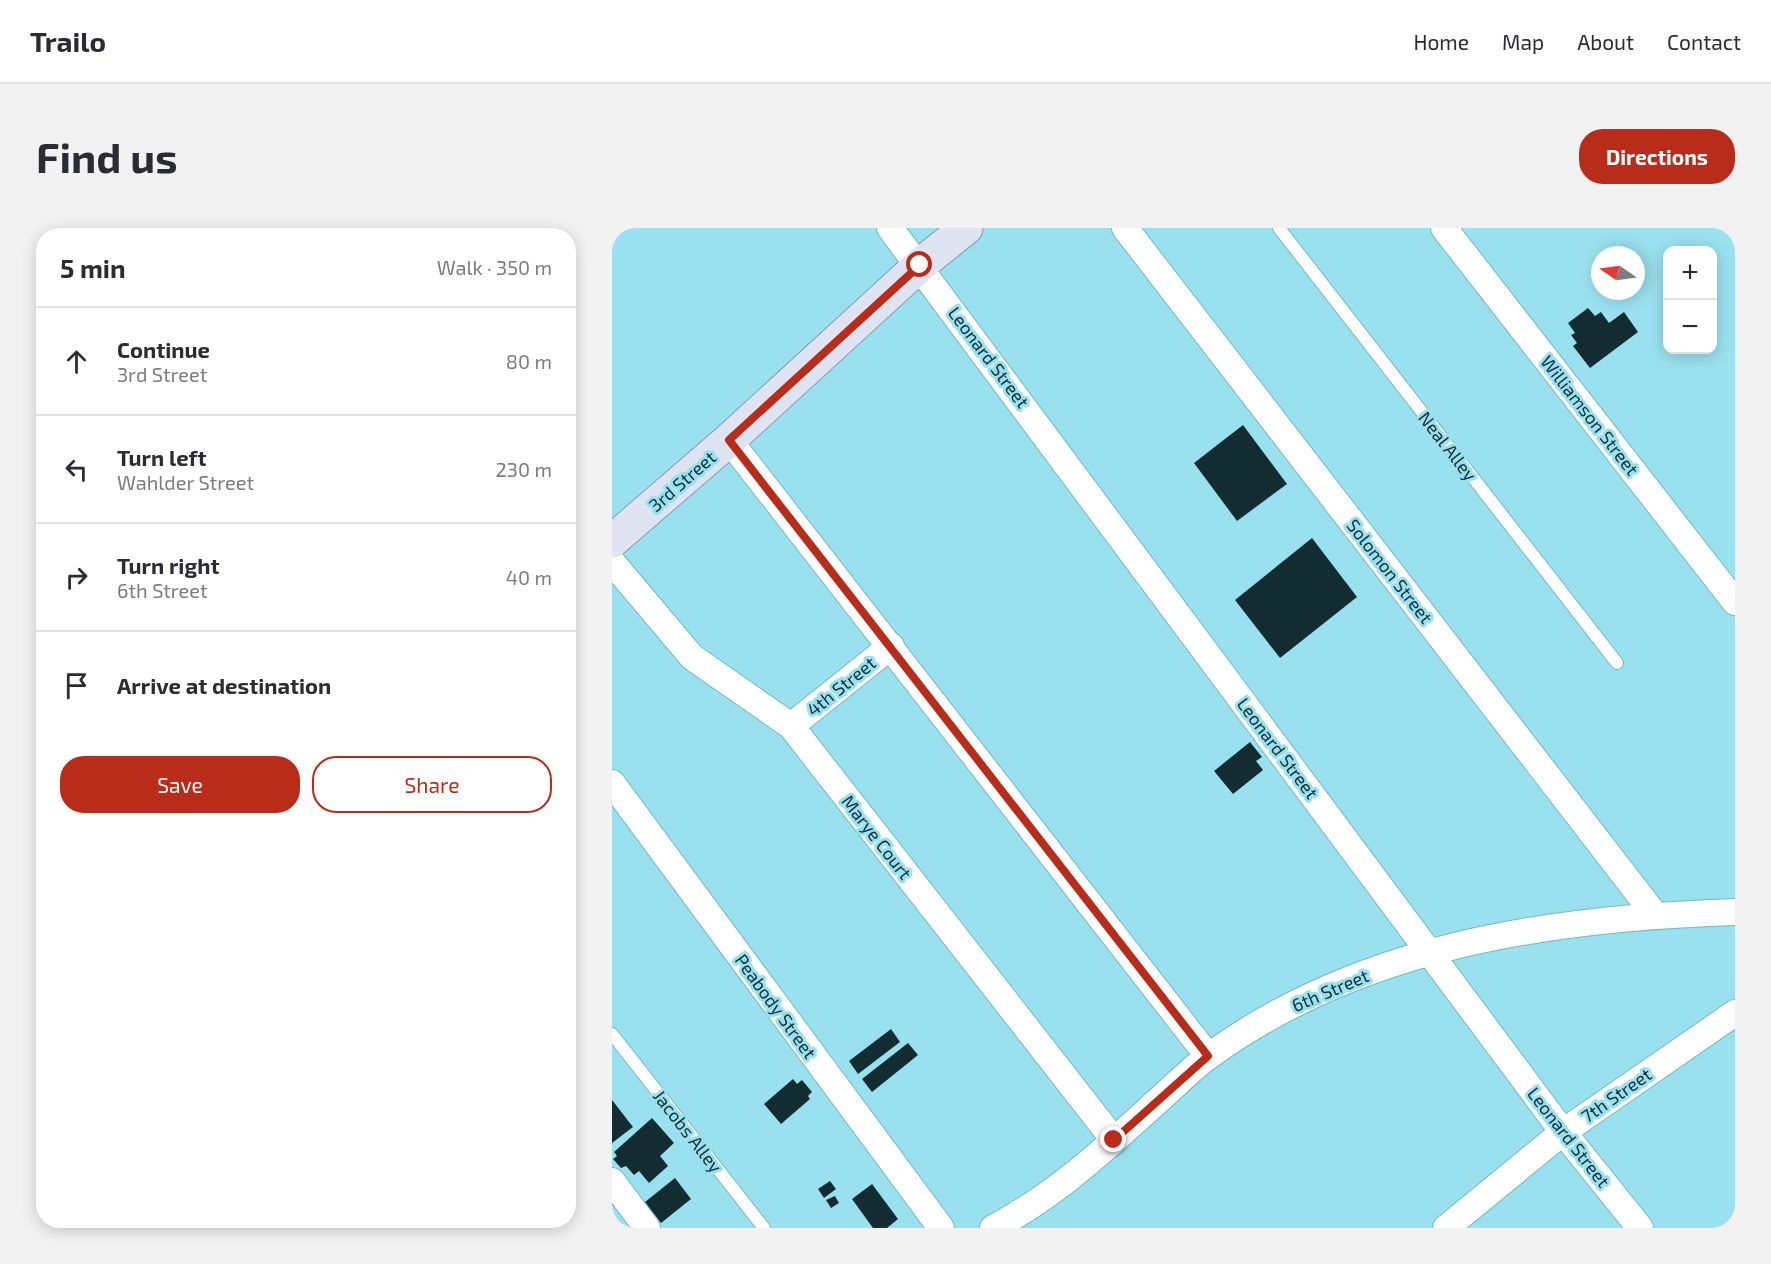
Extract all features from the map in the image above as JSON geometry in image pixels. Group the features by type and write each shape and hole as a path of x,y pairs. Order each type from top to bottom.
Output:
{"main road":[{"name":"3rd Street","path":"612,542 729,440 920,265 966,228"}],"street":[{"name":"Leonard Street","path":"890,228 920,265 1563,1132 1640,1228"},
{"name":"Solomon Street","path":"1125,228 1655,915"},
{"name":"Williamson Street","path":"1444,228 1735,602"},
{"path":"729,440 1208,1056"},
{"name":"Marye Court","path":"612,562 692,657 791,726 1114,1140"},
{"name":"4th Street","path":"791,726 891,646"},
{"name":"Peabody Street","path":"612,783 941,1228"},
{"name":"6th Street","path":"993,1228 1034,1205 1077,1174 1208,1056 1280,1012 1341,983 1430,953 1513,932 1655,915 1735,912"},
{"name":"7th Street","path":"1446,1228 1563,1132 1735,1013"},
{"path":"612,1181 647,1228"}],"lane":[{"name":"Neal Alley","path":"1279,228 1617,663"},
{"name":"Jacobs Alley","path":"612,1034 764,1228"}],"building":[{"path":"1588,308 1595,316 1601,312 1609,323 1624,312 1638,332 1590,368 1573,346 1577,343 1571,335 1575,333 1568,323"},
{"path":"1243,425 1287,484 1237,521 1194,463"},
{"path":"1312,538 1357,597 1280,658 1235,600"},
{"path":"1250,742 1262,757 1256,761 1263,770 1233,794 1214,771"},
{"path":"891,1029 900,1042 858,1074 849,1061"},
{"path":"908,1043 918,1055 872,1092 862,1079"},
{"path":"793,1079 797,1084 802,1080 812,1092 808,1096 810,1099 781,1124 764,1104"},
{"path":"612,1100 633,1127 612,1143"},
{"path":"652,1118 674,1143 660,1156 668,1166 649,1183 639,1171 634,1175 626,1166 621,1168 613,1159 617,1156 614,1152"},
{"path":"675,1178 691,1199 661,1223 645,1202"},
{"path":"830,1181 836,1189 824,1198 818,1189"},
{"path":"872,1184 898,1219 887,1228 873,1228 852,1199"},
{"path":"835,1196 839,1203 831,1208 826,1200"}],"route":[{"path":"920,265 729,440 1208,1056 1114,1140"}]}
